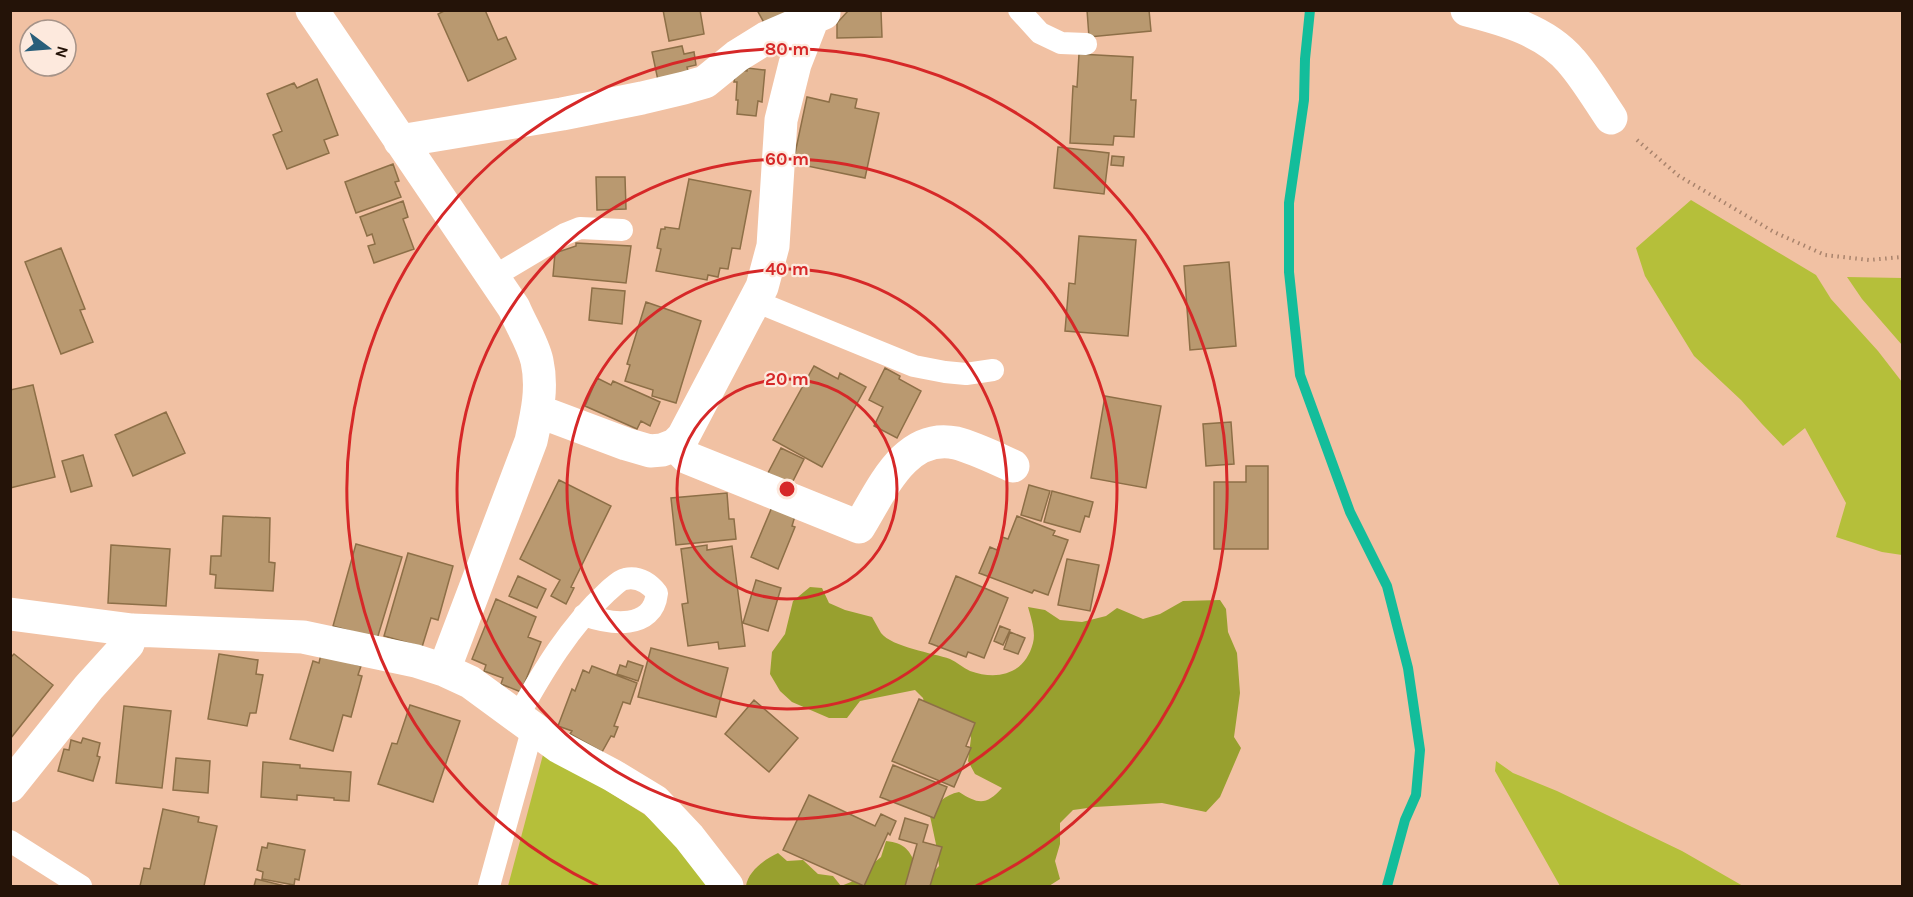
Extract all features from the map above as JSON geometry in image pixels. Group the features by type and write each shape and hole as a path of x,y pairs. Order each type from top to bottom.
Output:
{"street":[{"path":"312,10 514,308 536,360 540,388 538,411 531,441 444,670"},
{"path":"1467,10 1514,24 1537,34 1552,44 1570,59 1611,118"},
{"path":"400,141 562,114 642,98 705,82 737,56 766,38 819,13"},
{"path":"538,411 650,451 662,450 675,445 683,437 762,287 773,246 781,120 795,64 819,13"},
{"path":"675,445 688,458 859,527 899,462 922,445 940,441 958,444 1013,466"},
{"path":"10,614 132,630 303,637 416,661 444,670 471,682 559,747 655,801 688,837 727,886"},
{"path":"10,786 89,687 128,644 132,630"}],"lane":[{"path":"1019,10 1040,33 1061,43 1086,44"},
{"path":"493,277 565,234 580,228 622,230"},
{"path":"755,301 915,366 966,374 993,370"},
{"path":"489,886 525,721 553,656 584,615"},
{"path":"10,841 81,886"}],"path":[{"path":"1611,118 1678,176 1774,232 1825,255 1869,260 1902,257"}],"green space":[{"path":"1691,200 1816,275 1831,299 1878,351 1902,382 1902,555 1882,552 1836,537 1846,503 1805,428 1783,446 1741,400 1694,356 1645,276 1636,248"},
{"path":"1847,277 1902,278 1902,345 1862,299"},
{"path":"810,587 822,588 829,603 872,617 881,633 894,642 950,659 970,671 991,675 1000,675 1017,668 1029,654 1034,634 1028,607 1045,610 1060,620 1082,622 1106,616 1117,608 1143,619 1160,614 1183,601 1220,600 1226,609 1228,632 1237,653 1240,693 1234,737 1241,748 1220,797 1206,812 1162,803 1073,810 1060,823 1060,844 1055,861 1060,879 1049,886 841,886 851,882 881,857 886,841 906,848 917,868 930,875 939,866 930,816 938,803 945,797 959,792 971,799 982,801 991,798 1002,788 975,774 968,761 971,738 967,725 926,712 923,698 915,690 860,701 847,718 829,718 792,702 780,691 770,674 772,652 785,634 793,601"},
{"path":"544,751 644,814 676,841 711,886 508,886"},
{"path":"1496,761 1513,773 1557,791 1682,851 1743,886 1560,886 1495,771"},
{"path":"778,853 787,861 803,860 818,874 833,876 841,886 746,886 750,875 763,862"}],"building":[{"path":"446,10 485,10 498,40 506,37 516,59 468,81 438,14"},
{"path":"663,10 700,10 704,34 669,41"},
{"path":"757,10 795,10 767,28"},
{"path":"1087,10 1149,10 1151,31 1089,37"},
{"path":"848,11 881,11 882,37 837,38 837,23"},
{"path":"682,46 684,54 694,52 696,65 687,67 690,78 659,85 652,52"},
{"path":"1079,54 1133,57 1131,100 1136,100 1134,137 1114,136 1113,145 1070,143 1073,86 1077,87"},
{"path":"747,68 765,70 762,102 758,101 756,116 737,114 737,82 734,82 736,70 747,71"},
{"path":"317,79 338,135 324,140 329,153 287,169 273,135 282,131 267,94 294,83 297,88"},
{"path":"831,94 857,99 855,108 879,113 865,178 793,163 807,97 829,102"},
{"path":"1058,147 1109,153 1104,194 1054,188"},
{"path":"1112,156 1124,157 1123,166 1111,165"},
{"path":"393,164 399,181 395,182 401,197 356,213 345,182"},
{"path":"596,177 625,177 626,209 597,210"},
{"path":"689,179 751,191 740,249 732,248 728,269 720,268 718,277 708,275 707,280 656,271 661,249 657,248 661,229 665,227 679,229"},
{"path":"403,201 408,217 403,219 414,249 374,263 368,246 375,244 372,234 367,236 360,217"},
{"path":"1079,236 1136,240 1128,336 1065,331 1069,283 1075,284"},
{"path":"576,243 631,246 626,283 553,276 555,253 576,246"},
{"path":"61,248 85,309 80,310 93,342 61,354 25,262"},
{"path":"1229,262 1236,346 1190,350 1184,266"},
{"path":"592,288 625,291 622,324 589,320"},
{"path":"646,302 701,321 676,403 652,396 653,390 625,381 630,365 627,364"},
{"path":"814,366 838,379 840,373 866,387 822,467 773,440"},
{"path":"885,368 921,391 897,438 874,426 883,407 869,400"},
{"path":"597,378 611,385 613,381 660,402 650,426 641,421 637,429 585,406"},
{"path":"33,385 55,477 10,488 10,390"},
{"path":"1105,396 1161,406 1146,488 1091,478"},
{"path":"166,412 185,453 133,476 115,435"},
{"path":"1231,422 1234,464 1206,466 1203,424"},
{"path":"781,448 804,459 791,485 768,473"},
{"path":"83,455 92,486 71,492 62,461"},
{"path":"1246,466 1268,466 1268,549 1214,549 1214,482 1246,482"},
{"path":"559,480 611,506 571,587 574,588 566,604 551,596 560,580 520,559"},
{"path":"1029,485 1050,491 1041,521 1021,515"},
{"path":"1052,491 1093,502 1089,517 1085,516 1080,532 1044,522"},
{"path":"727,493 729,519 734,519 736,539 676,545 671,498"},
{"path":"772,507 795,516 792,526 795,527 778,569 751,557"},
{"path":"223,516 270,518 269,562 275,563 273,591 215,588 216,575 210,574 211,556 221,556"},
{"path":"1017,516 1055,531 1053,535 1068,540 1048,595 1034,590 1032,593 979,573 990,547 997,550 1002,537 1008,539"},
{"path":"356,544 402,557 377,639 333,626"},
{"path":"111,545 170,549 166,606 108,603"},
{"path":"707,545 707,550 732,546 745,646 719,649 718,642 688,646 682,604 688,603 681,549"},
{"path":"408,553 453,566 438,620 431,618 422,647 384,636"},
{"path":"1067,559 1099,565 1090,611 1058,605"},
{"path":"518,576 546,589 537,608 509,596"},
{"path":"956,576 1008,598 984,658 968,652 966,657 929,643"},
{"path":"756,580 781,588 768,631 743,623"},
{"path":"496,599 536,617 528,637 541,642 521,692 501,684 503,678 484,671 486,665 472,659"},
{"path":"1000,626 1010,630 1003,645 994,641"},
{"path":"1010,632 1025,638 1018,654 1004,649"},
{"path":"651,648 728,668 716,717 638,697"},
{"path":"14,654 53,685 10,739 10,658"},
{"path":"219,654 258,660 256,674 263,675 256,713 250,713 247,726 208,719"},
{"path":"321,654 361,666 358,675 362,676 351,717 343,715 333,751 290,739 313,661 319,663"},
{"path":"628,661 643,666 638,681 617,674 620,665 626,667"},
{"path":"592,666 637,683 630,704 623,702 614,726 618,727 614,737 611,736 602,752 570,734 572,731 558,726 572,689 575,691 583,670 589,673"},
{"path":"919,699 975,723 966,746 971,748 954,787 892,761"},
{"path":"754,700 798,738 769,772 725,734"},
{"path":"410,705 460,721 433,802 378,784 392,743 397,744"},
{"path":"124,706 171,711 162,788 116,783"},
{"path":"83,738 100,743 97,756 100,757 93,781 58,771 64,749 69,750 71,740 81,743"},
{"path":"176,758 210,761 208,793 173,790"},
{"path":"263,762 351,772 349,801 297,795 297,800 261,797"},
{"path":"893,765 947,787 934,818 880,797"},
{"path":"809,795 875,826 881,814 896,821 890,835 888,833 864,886 783,850"},
{"path":"163,809 199,817 198,822 217,826 204,886 140,886 144,868 150,869"},
{"path":"905,818 928,825 923,842 942,847 930,886 905,886 917,844 899,839"},
{"path":"268,843 305,850 299,880 295,879 294,885 262,879 263,872 257,870 262,847 267,848"},
{"path":"256,879 285,886 254,886"}],"waterway":[{"path":"1310,10 1304,100 1289,203 1289,272 1300,375 1350,512 1387,586 1408,668 1420,750 1416,795 1405,820 1387,886"}]}
